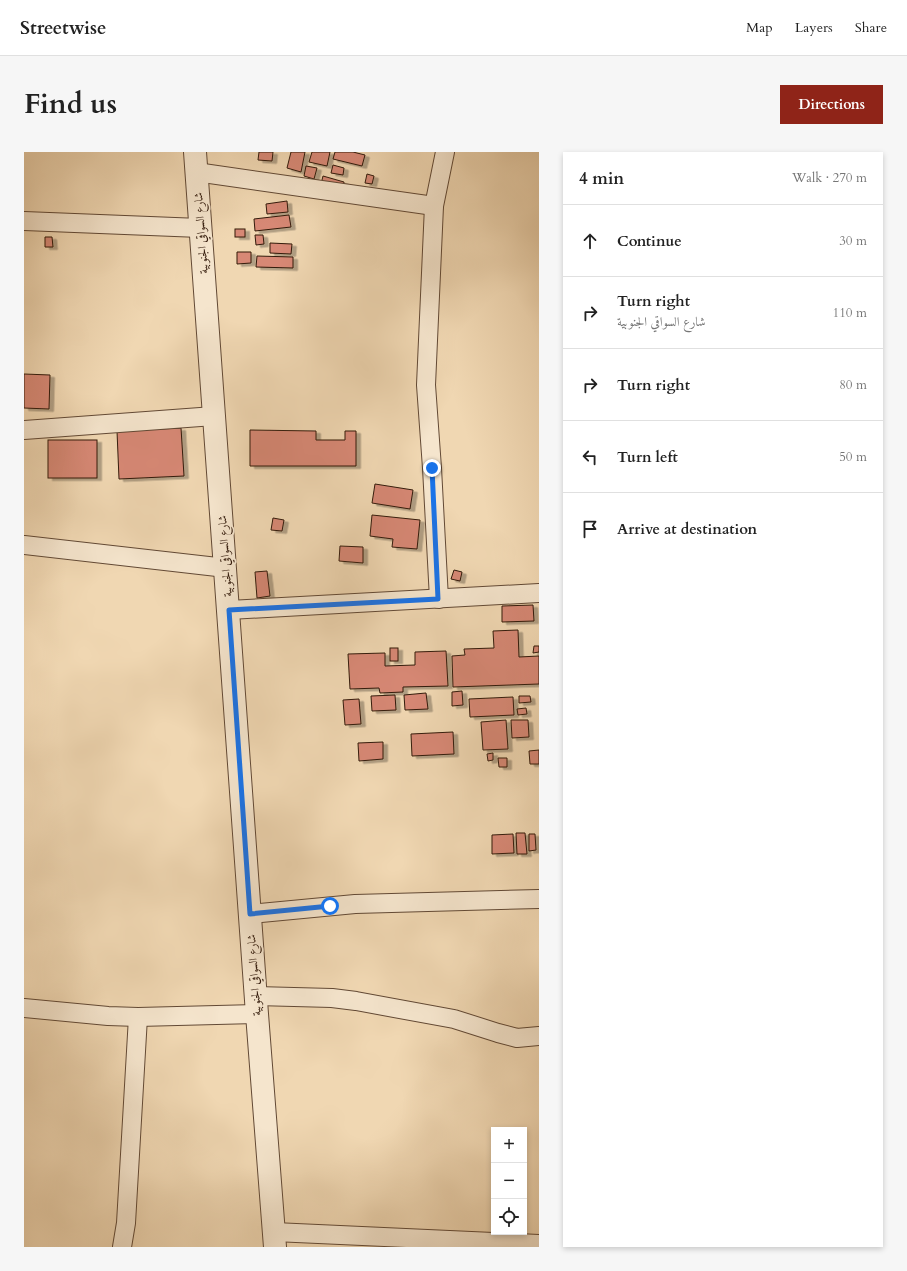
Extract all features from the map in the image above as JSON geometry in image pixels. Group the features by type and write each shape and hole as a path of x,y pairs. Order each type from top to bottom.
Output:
{"street":[{"path":"438,599 432,468 426,385 434,206 444,152"},
{"path":"196,162 434,206"},
{"name":"شارع السواقي الجنوبية","path":"196,162 274,1239"},
{"path":"24,221 200,228"},
{"path":"24,430 214,416"},
{"path":"24,545 226,568"},
{"path":"229,610 539,593"},
{"path":"250,914 355,904 539,899"},
{"path":"24,1008 108,1016 138,1017 332,998 454,1019 517,1038 539,1036"},
{"path":"122,1247 126,1223 138,1017"},
{"path":"274,1239 539,1244"}],"building":[{"path":"259,152 273,152 272,161 258,160"},
{"path":"291,152 305,152 301,172 287,168"},
{"path":"312,152 330,152 327,166 309,162"},
{"path":"335,152 353,152 365,155 362,166 333,159"},
{"path":"333,165 344,168 343,175 331,173"},
{"path":"306,166 317,168 314,179 304,176"},
{"path":"367,174 374,176 372,184 365,183"},
{"path":"323,176 344,182 343,189 321,184"},
{"path":"287,201 288,212 267,214 266,204"},
{"path":"289,215 291,227 255,231 254,219"},
{"path":"235,229 245,229 245,237 235,237"},
{"path":"255,235 263,235 264,244 256,245"},
{"path":"45,237 52,237 53,247 45,247"},
{"path":"270,243 292,244 291,254 270,253"},
{"path":"237,252 251,252 251,263 237,264"},
{"path":"257,256 293,257 293,268 256,267"},
{"path":"24,374 50,375 49,409 24,408"},
{"path":"181,428 184,476 119,479 117,431"},
{"path":"250,430 316,431 316,440 345,440 345,431 356,431 356,466 250,466"},
{"path":"48,440 97,440 97,478 48,478"},
{"path":"375,484 413,490 410,509 372,503"},
{"path":"372,515 420,520 417,549 392,547 393,539 370,536"},
{"path":"273,518 284,520 282,531 271,530"},
{"path":"340,546 363,547 363,563 339,561"},
{"path":"454,570 462,572 460,581 451,579"},
{"path":"267,571 270,596 257,598 255,572"},
{"path":"533,605 534,621 502,622 502,606"},
{"path":"518,630 519,657 539,656 539,684 453,687 452,656 465,655 464,649 494,648 493,631"},
{"path":"534,646 539,646 539,652 533,653"},
{"path":"390,648 398,648 398,661 390,661"},
{"path":"446,651 448,686 403,687 403,692 380,693 379,688 350,689 348,654 385,653 385,666 415,665 415,652"},
{"path":"462,691 463,705 452,706 452,692"},
{"path":"426,693 428,709 405,710 404,695"},
{"path":"395,695 396,710 372,711 371,696"},
{"path":"519,696 530,696 531,702 519,703"},
{"path":"513,697 514,715 470,717 469,699"},
{"path":"359,699 361,724 345,725 343,700"},
{"path":"526,708 527,714 518,715 517,709"},
{"path":"506,720 508,749 483,750 481,722"},
{"path":"511,720 528,720 529,737 512,738"},
{"path":"453,732 454,754 412,756 411,734"},
{"path":"383,742 383,759 359,761 358,743"},
{"path":"539,750 539,764 530,764 529,751"},
{"path":"493,753 493,760 488,761 487,754"},
{"path":"498,758 507,758 507,767 499,767"},
{"path":"516,833 525,833 527,854 517,854"},
{"path":"513,834 514,853 492,854 492,835"},
{"path":"529,834 535,834 536,850 529,851"}],"route":[{"path":"330,906 250,914 229,610 438,599 432,468"}]}
